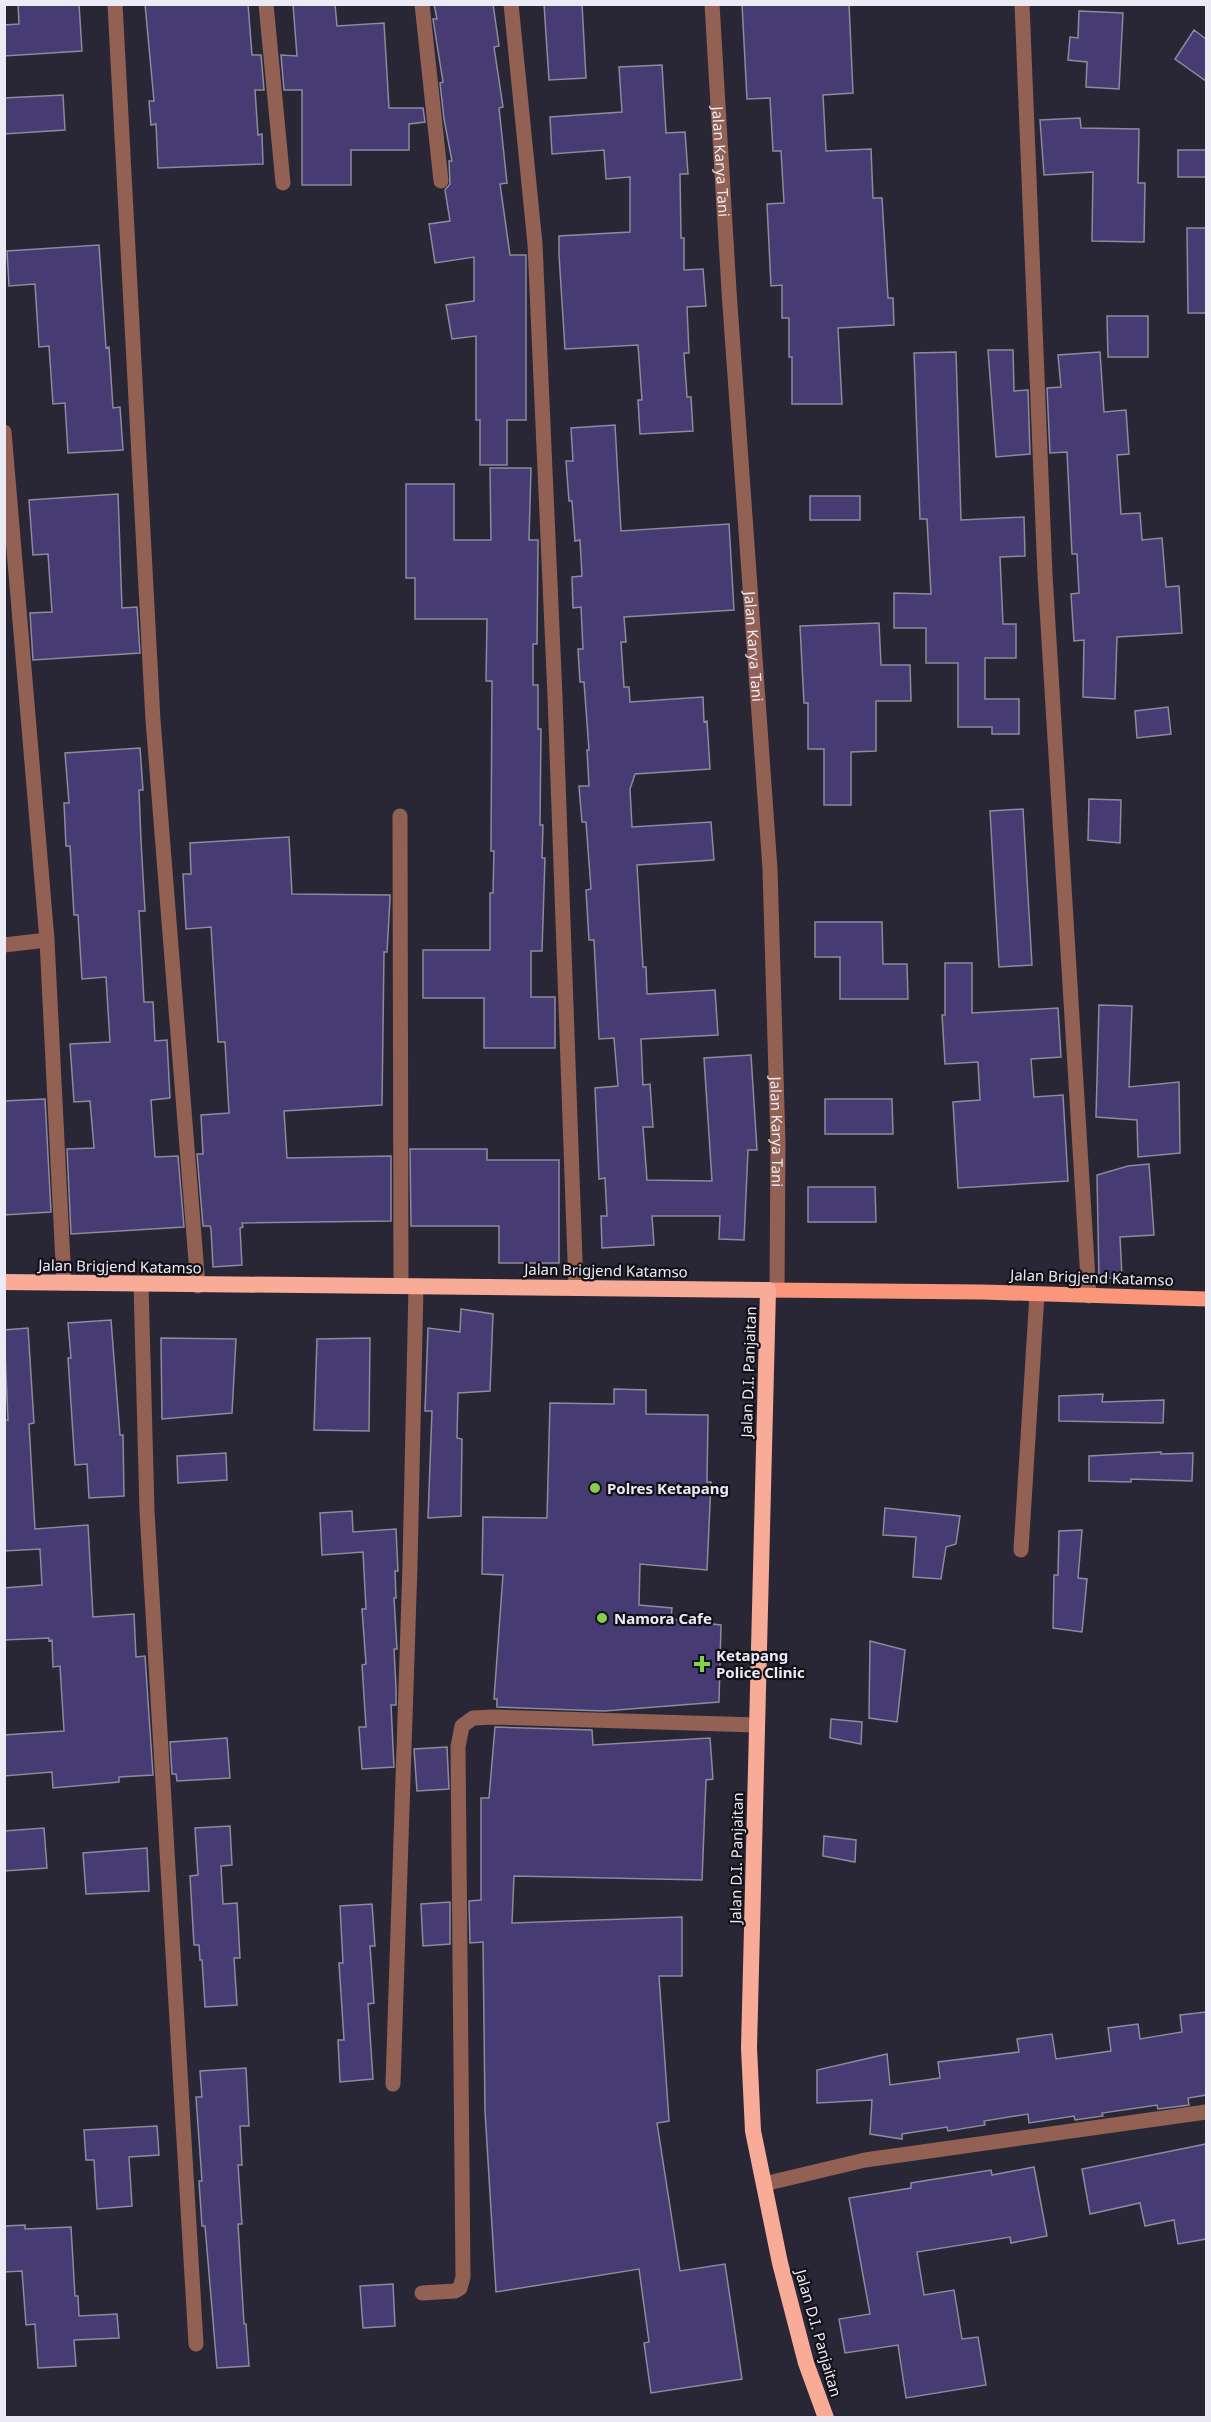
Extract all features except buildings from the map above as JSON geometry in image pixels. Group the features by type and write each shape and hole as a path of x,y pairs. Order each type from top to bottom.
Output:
{"highway":[{"name":"Jalan Brigjend Katamso","path":"4,1282 198,1286 773,1290"},
{"name":"Jalan D.I. Panjaitan","path":"773,1290 757,1725 749,2048 753,2131 780,2263 806,2363 826,2418"}],"main road":[{"name":"Jalan Brigjend Katamso","path":"773,1290 1206,1299"}],"street":[{"path":"115,4 153,720 198,1286"},
{"path":"266,4 283,183"},
{"path":"422,4 441,181"},
{"path":"511,4 535,244 576,1288"},
{"name":"Jalan Karya Tani","path":"712,4 729,291 770,869 778,1143 773,1290"},
{"path":"1022,4 1045,575 1089,1296"},
{"path":"4,432 32,738 47,940 64,1283"},
{"path":"393,2084 410,1577 408,1286 400,816"},
{"path":"4,945 47,940"},
{"path":"141,1284 147,1523 196,2344"},
{"path":"1021,1550 1037,1294"},
{"path":"422,2293 455,2291 460,2288 463,2277 458,1747 462,1726 473,1718 757,1725"},
{"path":"764,2184 865,2160 1206,2112"}],"place":[{"name":"Polres Ketapang","path":"595,1488"},
{"name":"Namora Cafe","path":"602,1618"},
{"name":"Ketapang Police Clinic","path":"702,1664"}]}
